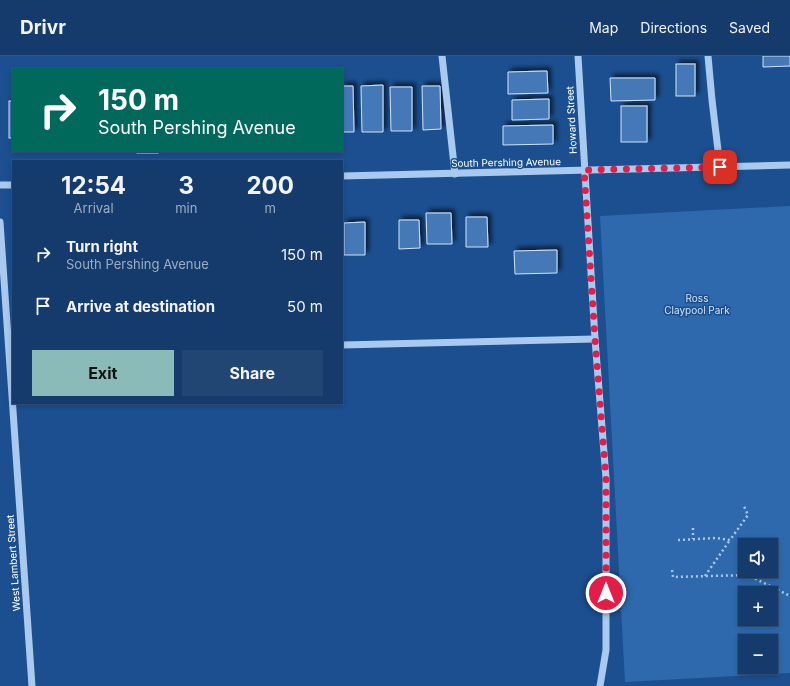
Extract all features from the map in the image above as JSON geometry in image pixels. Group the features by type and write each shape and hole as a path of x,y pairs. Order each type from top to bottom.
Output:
{"street":[{"path":"442,56 455,174"},
{"name":"Howard Street","path":"578,56 595,339 606,478 606,650 600,686"},
{"path":"708,56 720,167"},
{"name":"South Pershing Avenue","path":"343,176 790,165"},
{"path":"0,185 12,185"},
{"name":"West Lambert Street","path":"0,222 12,364"},
{"path":"343,345 595,339"},
{"path":"0,348 11,348"},
{"name":"West Lambert Street","path":"14,404 32,686"}],"path":[{"path":"705,576 748,515 743,504"},
{"path":"693,528 693,540"},
{"path":"678,540 717,538 730,540"},
{"path":"672,570 672,577 748,575 790,596"}],"green space":[{"name":"Ross Claypool Park","path":"790,206 790,673 778,674 778,634 738,634 738,674 772,674 625,682 600,216"}],"building":[{"path":"763,56 790,56 790,66 763,67"},
{"path":"676,64 695,64 695,96 676,96"},
{"path":"547,71 548,93 508,94 508,72"},
{"path":"610,78 655,78 655,100 611,101"},
{"path":"383,85 383,132 362,132 361,86"},
{"path":"343,86 353,86 354,132 343,132"},
{"path":"422,86 440,86 441,129 423,130"},
{"path":"390,87 412,87 412,131 391,131"},
{"path":"549,99 549,119 512,120 512,100"},
{"path":"9,101 12,101 12,138 9,138"},
{"path":"621,106 647,106 647,142 621,142"},
{"path":"553,125 553,144 503,145 503,126"},
{"path":"137,152 158,152 158,153"},
{"path":"426,213 451,213 452,244 427,244"},
{"path":"466,217 487,217 488,247 466,247"},
{"path":"399,220 419,220 420,248 399,249"},
{"path":"365,222 365,255 344,255 344,223"},
{"path":"557,250 557,273 515,274 514,251"}],"route":[{"path":"606,593 606,478 584,170 720,167"}]}
